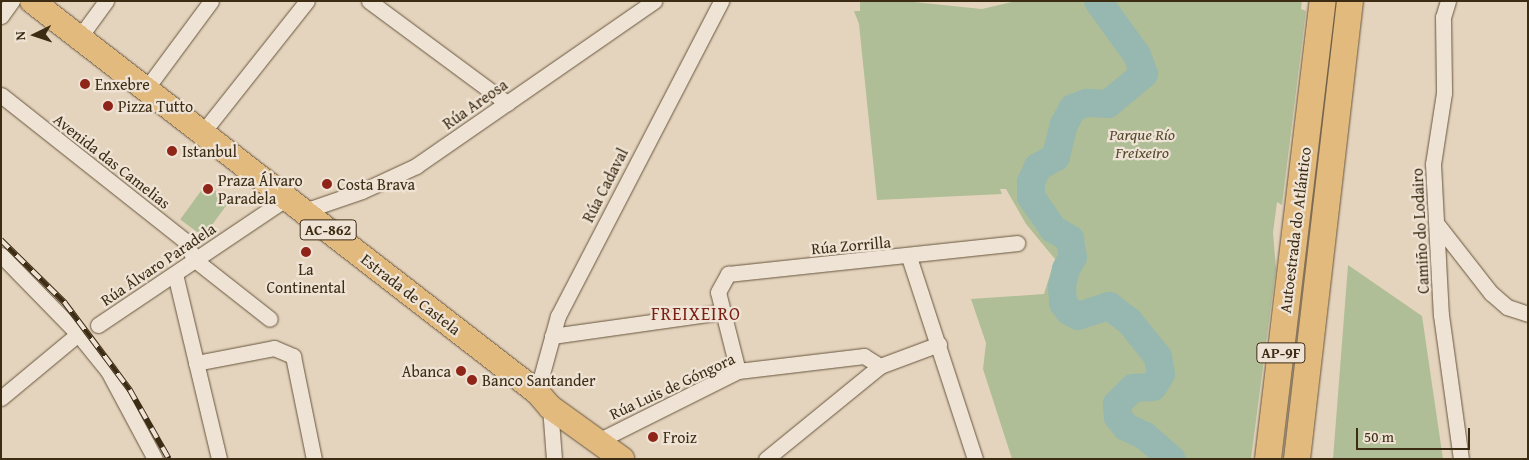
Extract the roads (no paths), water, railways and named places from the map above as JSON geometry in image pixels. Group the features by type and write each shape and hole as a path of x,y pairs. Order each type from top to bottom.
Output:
{"highway":[{"name":"Autoestrada do Atlántico","path":"1268,459 1324,1"},
{"name":"Autoestrada do Atlántico","path":"1297,459 1350,1"}],"main road":[{"name":"Estrada de Castela","path":"32,1 622,459"}],"street":[{"path":"1,16 12,1"},
{"path":"79,38 106,1"},
{"path":"146,89 211,1"},
{"path":"203,132 307,1"},
{"path":"369,1 507,103"},
{"name":"Rúa Areosa","path":"296,205 362,191 416,166 654,1"},
{"name":"Rúa Cadaval","path":"554,459 543,399 552,336 558,316 721,1"},
{"name":"Camiño do Lodairo","path":"1448,1 1443,17 1444,92 1433,164 1441,315 1461,459"},
{"name":"Avenida das Camelias","path":"1,95 184,240 195,260"},
{"name":"Rúa Álvaro Paradela","path":"98,325 195,260 296,205"},
{"path":"1437,224 1491,293 1507,307 1528,314"},
{"name":"Rúa Zorrilla","path":"723,312 718,292 728,274 909,257 1017,243"},
{"path":"1,254 78,334 108,371 155,459"},
{"path":"909,257 975,459"},
{"path":"195,260 270,319"},
{"path":"175,274 219,459"},
{"path":"552,336 723,312 738,370"},
{"path":"1,398 78,334"},
{"path":"766,459 880,366 939,344"},
{"path":"196,363 274,348 293,356 314,459"},
{"name":"Rúa Luis de Góngora","path":"598,441 738,370 864,356 880,366"}],"waterway":[{"path":"1098,1 1137,55 1144,74 1108,104 1086,103 1073,108 1064,124 1056,157 1038,167 1031,182 1031,197 1053,229 1070,239 1073,257 1066,269 1062,287 1063,303 1069,311 1078,316 1109,306 1129,321 1158,357 1161,374 1153,387 1133,388 1117,404 1118,417 1126,427 1145,436 1171,459"}],"railway":[{"path":"1,240 65,303 130,390 169,459"}],"place":[{"name":"Enxebre","path":"85,84"},
{"name":"Pizza Tutto","path":"108,106"},
{"name":"Istanbul","path":"172,151"},
{"name":"Costa Brava","path":"327,184"},
{"name":"Praza Álvaro Paradela","path":"208,189"},
{"name":"La Continental","path":"306,252"},
{"name":"Abanca","path":"461,371"},
{"name":"Banco Santander","path":"472,380"},
{"name":"Froiz","path":"653,437"}],"district":[{"name":"FREIXEIRO","path":"696,314"}],"park label":[{"name":"Parque Río Freixeiro","path":"1142,143"}]}
